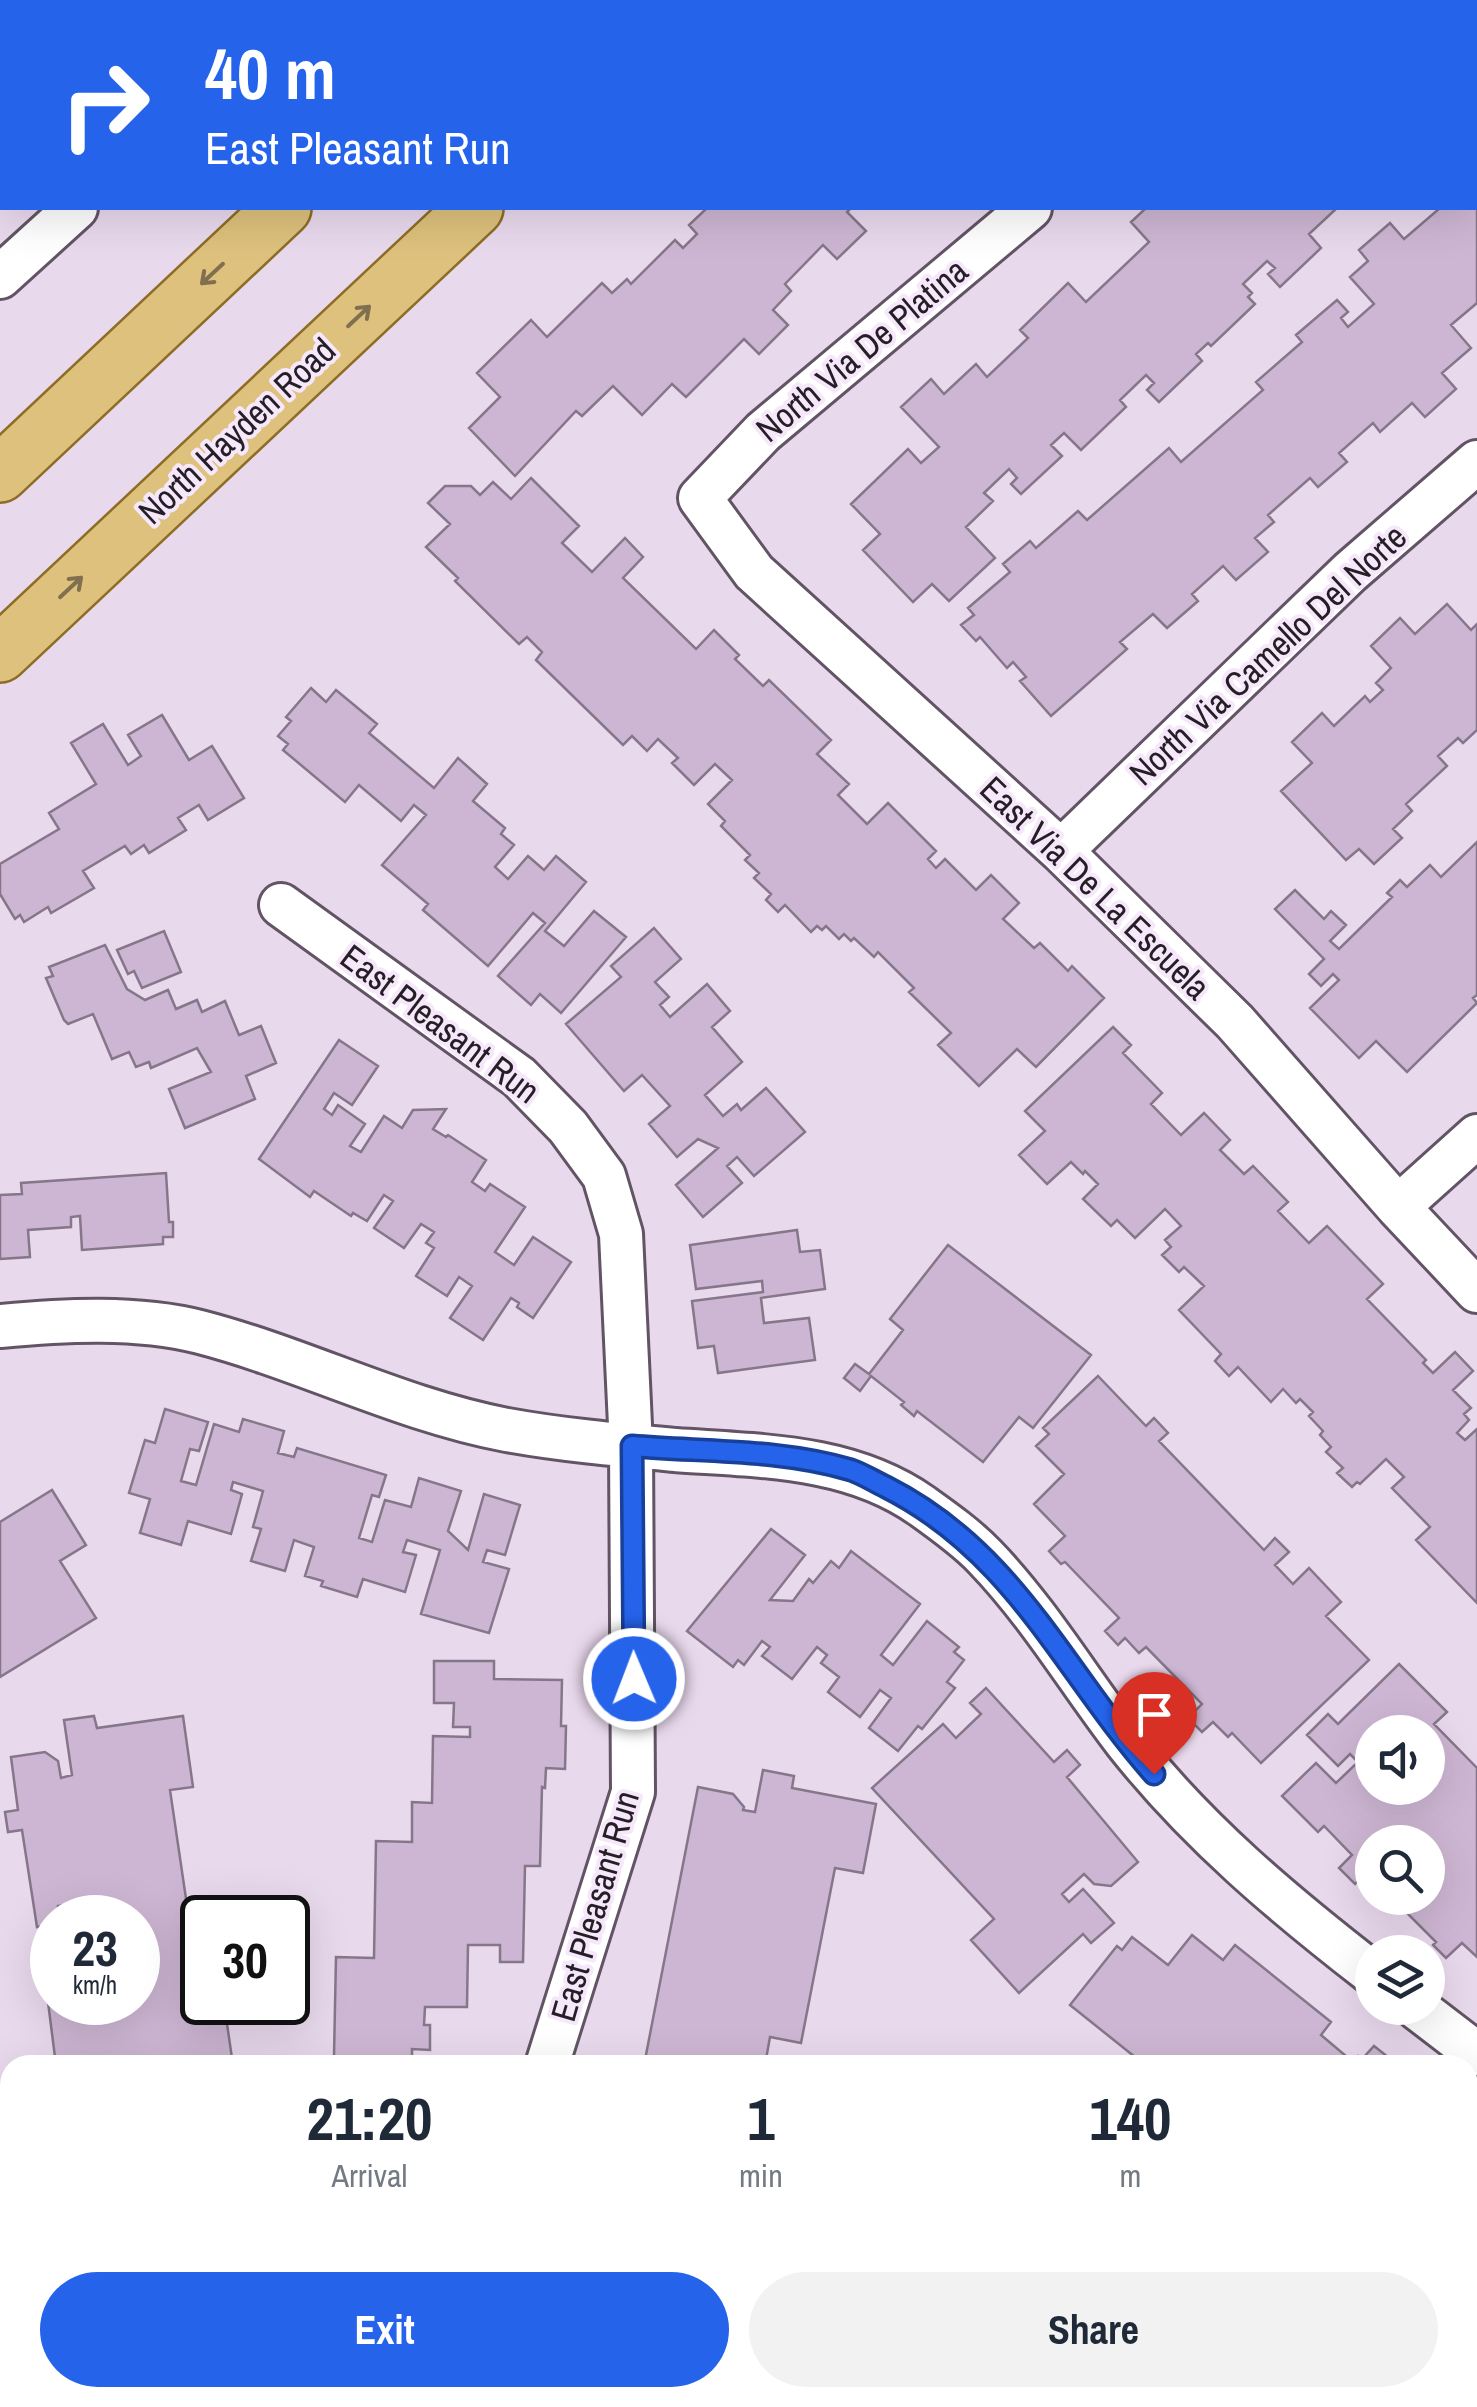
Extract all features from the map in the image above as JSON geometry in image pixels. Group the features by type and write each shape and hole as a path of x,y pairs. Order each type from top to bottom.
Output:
{"main road":[{"path":"0,474 281,210"},
{"name":"North Hayden Road","path":"0,654 473,210"}],"street":[{"path":"0,277 74,210"},
{"name":"North Via De Platina","path":"700,498 763,432 1028,210"},
{"name":"North Via Camello Del Norte","path":"1061,851 1350,572 1477,462"},
{"name":"East Via De La Escuela","path":"700,498 754,572 1061,851 1236,1022 1477,1291"},
{"name":"East Pleasant Run","path":"281,905 519,1077 568,1127 604,1176 622,1234 632,1446 633,1792 551,2055"},
{"path":"1398,1207 1477,1136"},
{"path":"0,1326 128,1322 198,1332 444,1414 506,1430 632,1446 782,1458 853,1470 920,1504 984,1555 1034,1614 1128,1744 1207,1833 1284,1905 1355,1960"},
{"path":"1439,2025 1477,2054"}],"building":[{"path":"705,210 849,210 866,231 837,259 823,245 785,284 791,291 773,310 788,325 759,354 744,339 686,397 672,384 642,415 613,386 582,416 576,411 515,476 469,428 500,397 477,373 531,320 547,337 602,283 612,293 627,279 631,284 675,240 683,248 697,234 689,225"},
{"path":"1144,210 1335,210 1309,234 1321,248 1280,287 1268,274 1275,268 1267,261 1243,284 1252,293 1248,297 1255,304 1211,346 1208,343 1196,354 1202,361 1159,402 1147,390 1154,383 1146,375 1120,400 1126,407 1081,450 1064,433 1051,445 1062,456 1021,494 1011,484 1017,478 1009,469 984,493 993,501 966,527 995,558 949,601 932,584 913,602 863,550 880,534 851,504 908,449 921,463 939,447 901,407 931,379 944,394 976,364 987,377 1028,338 1020,330 1068,283 1086,302 1149,242 1131,222"},
{"path":"1438,210 1477,210 1477,303 1451,325 1471,348 1442,373 1456,389 1425,417 1412,403 1380,432 1373,423 1339,453 1347,462 1318,487 1310,478 1268,515 1274,522 1255,538 1268,552 1236,580 1223,566 1192,594 1198,601 1167,628 1153,614 1120,642 1127,649 1051,716 1020,681 1026,677 1013,662 1007,668 980,637 976,641 961,625 974,615 968,608 1010,572 1003,564 1030,541 1036,548 1078,511 1087,520 1169,448 1181,462 1263,390 1256,382 1302,342 1296,335 1337,300 1348,312 1341,318 1348,327 1374,304 1350,277 1368,261 1359,250 1390,223 1404,239"},
{"path":"531,478 579,526 562,543 592,572 625,538 643,557 623,578 696,649 714,630 739,655 735,659 763,686 769,680 831,740 817,754 849,784 838,795 867,824 888,803 936,851 928,859 936,868 945,859 976,890 991,875 1019,903 1003,919 1034,948 1040,943 1068,971 1072,966 1104,998 1036,1067 1017,1049 979,1086 938,1045 951,1033 909,992 914,988 878,952 874,957 854,938 851,941 844,934 839,939 826,926 822,930 817,926 811,932 785,905 778,912 766,900 771,894 754,878 759,873 745,860 750,855 721,826 725,821 708,804 732,780 715,764 694,785 672,763 678,758 658,739 647,751 632,736 623,745 536,660 542,652 527,637 519,644 426,547 450,524 428,503 445,486 471,486 480,495 493,482 511,499"},
{"path":"1447,604 1471,630 1477,624 1477,730 1463,743 1458,738 1438,756 1447,766 1406,804 1412,811 1393,829 1402,838 1374,864 1359,849 1346,860 1281,791 1312,763 1292,742 1322,713 1334,726 1365,696 1370,702 1383,690 1376,683 1391,668 1371,646 1400,618 1415,634"},
{"path":"311,688 326,702 336,690 377,724 369,733 434,788 458,758 487,784 473,801 505,828 501,834 514,845 495,867 508,879 528,856 544,870 556,856 586,882 545,931 564,946 594,911 626,937 561,1013 540,994 531,1005 498,976 545,923 533,913 488,966 423,910 428,904 382,865 426,815 414,805 401,821 359,785 345,802 283,750 288,744 278,736 291,721 286,717"},
{"path":"162,715 189,760 212,746 244,798 208,820 199,805 178,818 186,830 149,853 144,845 131,854 125,846 83,871 94,888 51,913 48,907 24,922 20,915 15,919 0,894 0,864 59,829 49,813 96,784 71,743 103,724 128,765 141,756 128,735"},
{"path":"1477,842 1477,995 1473,998 1477,1003 1407,1072 1376,1041 1359,1058 1310,1008 1339,980 1333,974 1321,986 1309,974 1324,959 1275,909 1295,890 1324,919 1331,911 1346,925 1330,941 1339,949 1392,897 1387,893 1400,880 1407,887 1430,865 1441,877"},
{"path":"654,928 681,959 655,982 669,997 660,1005 670,1017 707,984 730,1011 712,1027 742,1062 705,1095 723,1116 737,1104 741,1110 766,1088 805,1132 754,1176 737,1157 727,1166 742,1183 703,1217 676,1185 718,1148 698,1139 677,1157 649,1124 670,1106 642,1075 624,1091 566,1024 621,977 611,966"},
{"path":"164,931 181,972 142,988 134,971 128,974 117,950"},
{"path":"105,945 127,989 145,1000 168,990 176,1009 197,1000 202,1012 225,1001 239,1035 261,1026 276,1063 246,1076 255,1099 185,1128 169,1089 211,1072 197,1048 151,1068 149,1062 136,1067 129,1052 112,1059 93,1014 68,1024 64,1020 46,978 53,976 49,967"},
{"path":"1113,1027 1131,1045 1123,1053 1162,1093 1151,1104 1181,1135 1204,1113 1230,1140 1220,1150 1244,1174 1253,1166 1288,1202 1278,1211 1309,1243 1327,1226 1383,1284 1367,1299 1426,1360 1423,1363 1433,1373 1455,1352 1473,1371 1453,1390 1471,1408 1464,1414 1469,1420 1457,1433 1465,1440 1477,1429 1477,1603 1416,1540 1430,1527 1392,1488 1404,1477 1386,1459 1352,1487 1337,1473 1343,1468 1326,1452 1331,1447 1309,1416 1313,1412 1300,1399 1296,1403 1283,1389 1271,1402 1238,1367 1229,1376 1215,1361 1221,1354 1179,1310 1204,1286 1184,1267 1179,1272 1162,1255 1171,1247 1165,1240 1181,1226 1165,1209 1135,1238 1117,1220 1111,1226 1083,1199 1098,1184 1085,1171 1083,1174 1071,1162 1047,1184 1019,1155 1045,1131 1025,1111"},
{"path":"339,1040 378,1066 352,1105 334,1093 324,1109 332,1115 338,1105 365,1124 350,1146 361,1152 384,1116 402,1128 413,1110 446,1109 433,1129 486,1160 472,1182 485,1191 490,1184 525,1207 495,1252 514,1265 533,1237 571,1262 533,1318 511,1298 483,1340 450,1318 472,1286 459,1277 447,1296 416,1276 434,1248 426,1243 434,1232 421,1224 404,1248 374,1228 393,1201 384,1195 367,1221 353,1213 351,1216 314,1191 310,1197 259,1159"},
{"path":"166,1173 173,1237 163,1237 163,1244 82,1250 80,1216 71,1217 71,1227 28,1230 30,1257 0,1259 0,1195 22,1194 21,1183"},
{"path":"797,1230 800,1252 820,1250 825,1289 761,1298 764,1323 809,1318 815,1360 718,1373 714,1346 698,1348 692,1301 763,1292 762,1281 696,1289 690,1245"},
{"path":"948,1245 1091,1355 1033,1428 1019,1417 983,1462 917,1411 914,1416 901,1405 904,1402 871,1376 860,1391 844,1378 855,1364 869,1374 903,1330 890,1319"},
{"path":"1098,1376 1146,1426 1154,1418 1168,1433 1159,1441 1264,1550 1275,1538 1289,1552 1275,1565 1293,1584 1309,1568 1341,1602 1326,1616 1369,1660 1261,1763 1232,1733 1228,1737 1213,1722 1202,1732 1188,1718 1202,1704 1146,1647 1139,1653 1125,1638 1118,1645 1105,1631 1119,1618 1065,1562 1061,1564 1049,1551 1065,1536 1034,1504 1064,1474 1036,1446 1049,1434 1043,1428"},
{"path":"165,1409 208,1422 199,1451 190,1449 181,1481 196,1485 214,1424 239,1432 243,1419 284,1431 278,1453 294,1457 297,1448 386,1475 379,1497 372,1495 359,1538 372,1542 385,1500 411,1507 419,1478 461,1491 448,1531 468,1550 484,1494 520,1505 505,1555 487,1550 483,1562 509,1569 489,1633 421,1614 440,1550 407,1540 403,1552 416,1555 405,1592 363,1579 357,1597 321,1586 323,1581 305,1576 314,1547 294,1540 285,1571 251,1561 261,1529 253,1527 263,1491 233,1482 231,1490 242,1494 231,1534 188,1521 181,1545 140,1533 150,1499 129,1493 145,1440 155,1443"},
{"path":"52,1490 86,1545 60,1561 96,1618 0,1677 0,1522"},
{"path":"771,1529 805,1555 770,1600 793,1601 809,1579 813,1583 831,1561 839,1568 851,1551 920,1604 881,1655 893,1665 927,1621 959,1647 954,1652 964,1660 947,1682 955,1688 922,1729 918,1726 898,1751 869,1728 891,1698 880,1690 860,1717 828,1692 839,1677 821,1663 827,1655 817,1647 792,1679 762,1656 770,1647 762,1641 744,1665 738,1660 733,1667 687,1631"},
{"path":"434,1661 494,1661 494,1679 562,1680 565,1769 546,1768 540,1866 525,1866 523,1962 500,1962 500,1945 468,1945 467,2007 425,2007 424,2025 430,2025 430,2050 412,2049 412,2055 334,2055 336,1957 374,1958 376,1841 412,1842 412,1802 432,1803 433,1736 470,1737 470,1727 453,1727 454,1703 434,1703"},
{"path":"1399,1664 1447,1712 1355,1715 1355,1759 1350,1754 1338,1766 1307,1735 1328,1714 1338,1724"},
{"path":"986,1688 1054,1762 1067,1750 1080,1765 1067,1777 1138,1862 1111,1886 1094,1884 1084,1874 1062,1894 1069,1902 1083,1889 1114,1923 1091,1943 1083,1934 1019,1993 971,1940 994,1919 872,1788 943,1724 956,1738 981,1714 970,1703"},
{"path":"94,1716 97,1728 183,1716 193,1787 170,1790 185,1895 180,1895 180,2025 227,2025 232,2055 55,2055 51,2025 160,2025 160,1895 32,1895 22,1830 8,1832 5,1812 18,1810 11,1757 45,1752 58,1761 61,1778 72,1775 64,1720"},
{"path":"1445,1735 1477,1768 1477,1957 1462,1943 1446,1958 1445,1935 1429,1935 1409,1915 1445,1915 1445,1825 1355,1825 1355,1884 1339,1868 1352,1855 1324,1826 1318,1832 1282,1796 1316,1763 1336,1783 1355,1765 1355,1805 1445,1805"},
{"path":"763,1770 794,1776 792,1788 876,1804 863,1873 835,1868 801,2043 770,2037 767,2055 646,2055 698,1787 733,1794 743,1810 755,1812"},
{"path":"1192,1935 1223,1960 1235,1945 1331,2022 1321,2035 1345,2055 1132,2055 1070,2005 1117,1946 1122,1950 1132,1937 1168,1965"},
{"path":"1374,2046 1385,2055 1366,2055"}],"route":[{"path":"634,1679 632,1446 782,1458 853,1470 920,1504 984,1555 1034,1614 1154,1774"}]}
